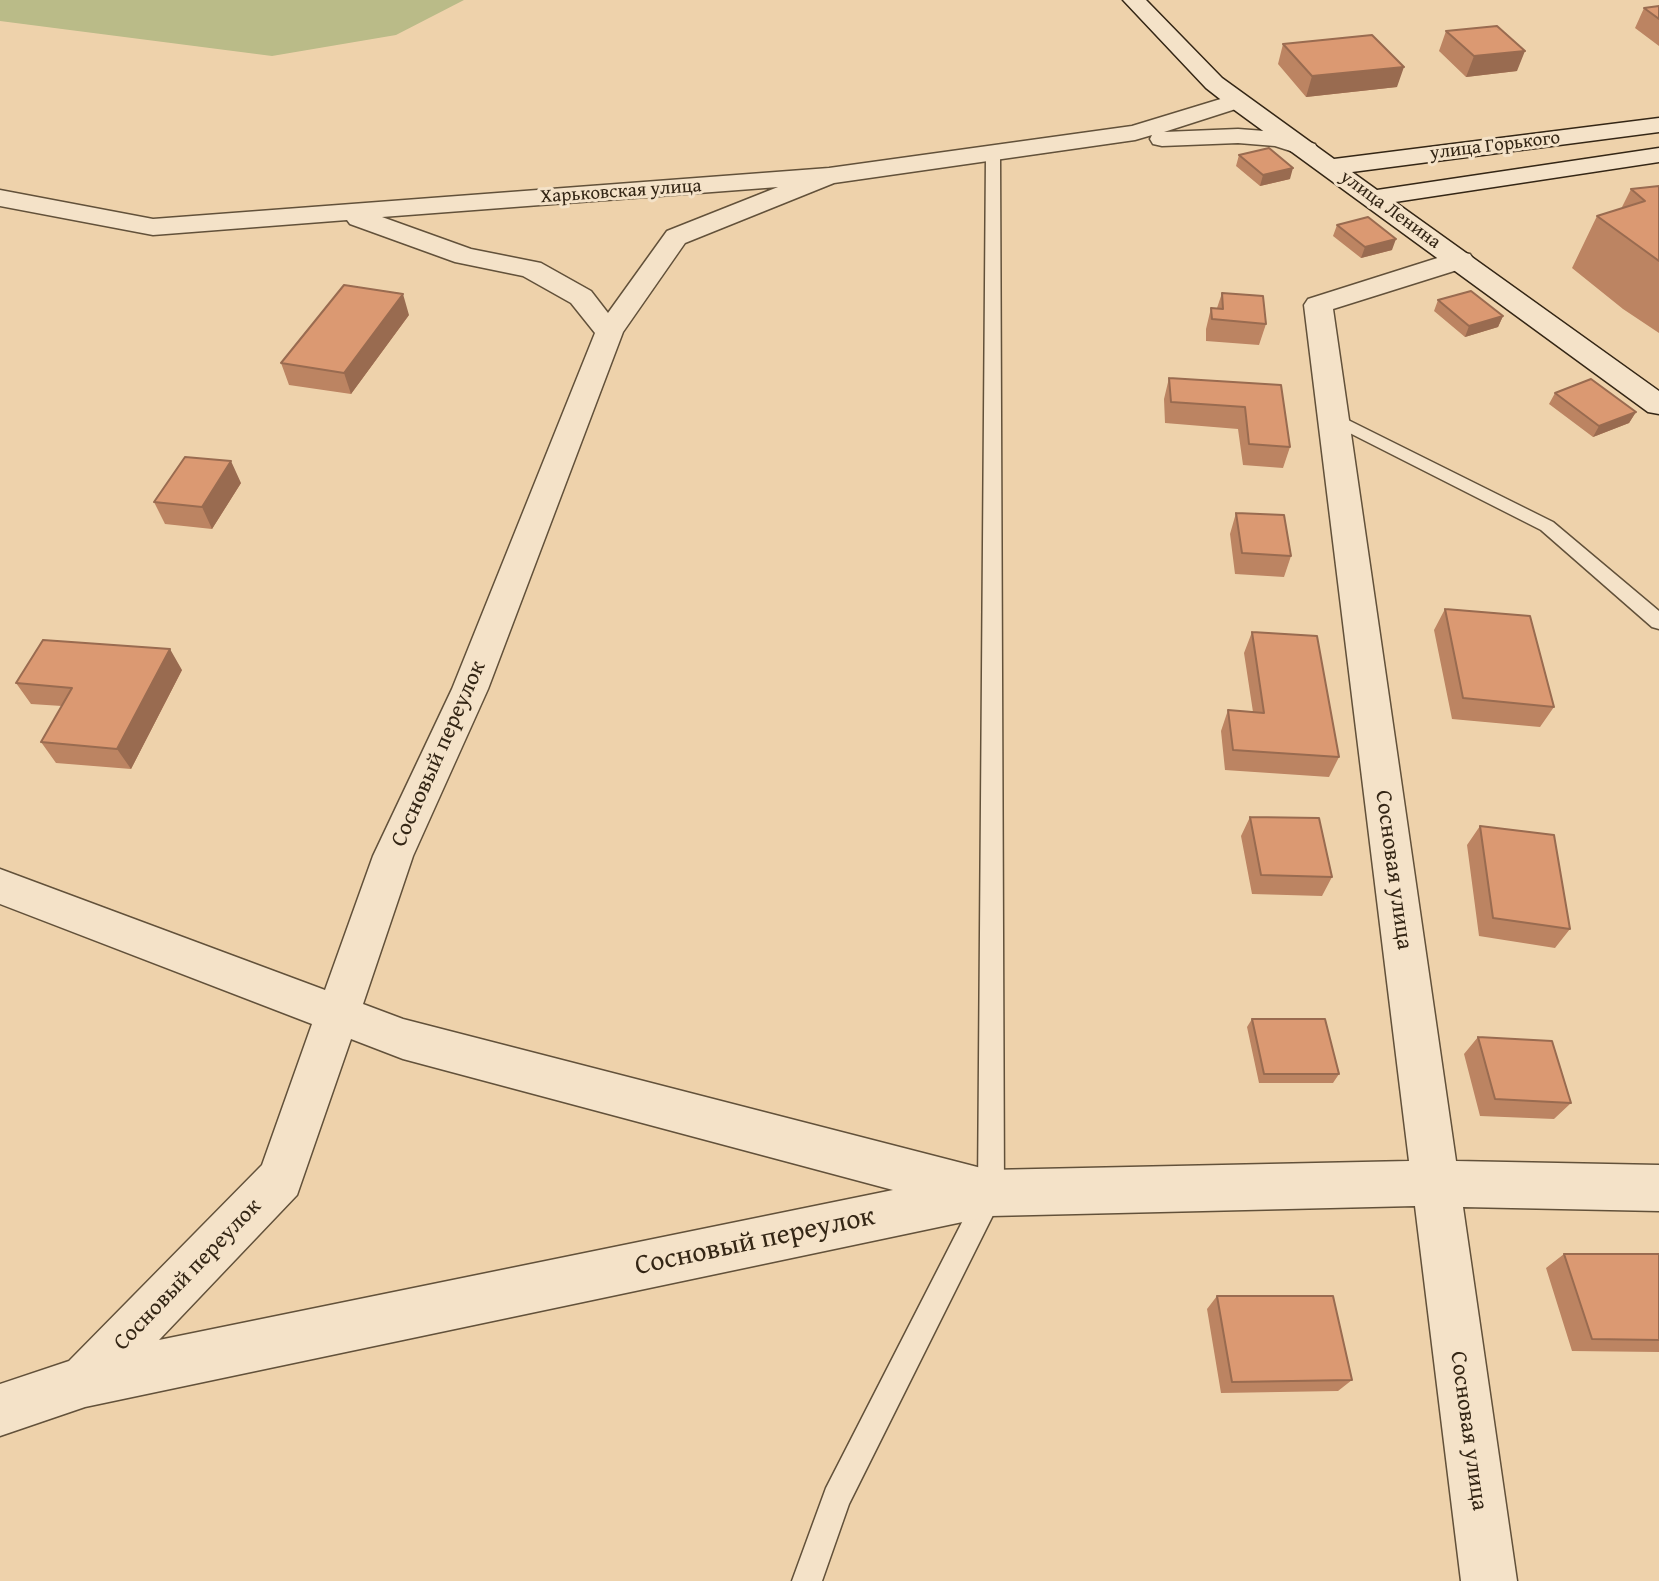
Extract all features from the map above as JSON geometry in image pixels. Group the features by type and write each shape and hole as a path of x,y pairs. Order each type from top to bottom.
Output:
{"street":[{"name":"улица Ленина","path":"1134,0 1214,83 1237,101 1659,405"},
{"name":"Харьковская улица","path":"0,198 153,227 829,176 1135,133 1237,101"},
{"name":"улица Горького","path":"1331,167 1659,125"},
{"path":"1072,143 1238,136 1278,139 1306,149"},
{"name":"улица Горького","path":"1372,198 1659,155"},
{"name":"Сосновый переулок","path":"85,1381 281,1180 393,856 470,689 609,332 676,237 829,176"},
{"path":"346,213 465,256 531,269 581,297 609,332"},
{"name":"Сосновая улица","path":"1460,260 1318,305 1489,1581"},
{"path":"0,886 403,1039 991,1193"},
{"name":"Сосновый переулок","path":"0,1410 85,1381 991,1193 1434,1183 1659,1188"}],"lane":[{"path":"807,1581 836,1497 991,1193 993,155"},
{"path":"1332,417 1547,526 1659,622"}],"green space":[{"path":"0,0 464,0 396,35 272,56 0,21"}],"building":[{"path":"1659,6 1659,19 1644,8"},
{"path":"1497,26 1525,51 1474,56 1446,31"},
{"path":"1372,35 1404,67 1312,76 1283,44"},
{"path":"1269,148 1293,168 1263,175 1239,155"},
{"path":"1659,186 1659,261 1597,216 1645,201 1631,189"},
{"path":"1368,217 1396,239 1365,247 1337,225"},
{"path":"344,285 403,294 344,373 281,363"},
{"path":"1471,291 1503,316 1469,326 1438,300"},
{"path":"1222,293 1263,296 1266,324 1212,319 1211,308 1223,309"},
{"path":"1169,378 1281,385 1290,447 1249,444 1245,407 1171,402"},
{"path":"1591,379 1636,412 1599,426 1555,393"},
{"path":"185,457 231,461 202,507 154,502"},
{"path":"1236,513 1284,515 1291,556 1242,553"},
{"path":"1445,609 1530,616 1554,707 1463,698"},
{"path":"1252,632 1317,636 1339,757 1233,750 1228,710 1264,713"},
{"path":"43,640 170,649 117,749 41,742 72,688 16,683"},
{"path":"1250,817 1319,818 1332,877 1261,875"},
{"path":"1480,826 1554,835 1570,929 1493,918"},
{"path":"1252,1019 1325,1019 1339,1074 1264,1074"},
{"path":"1478,1037 1552,1041 1571,1103 1495,1099"},
{"path":"1564,1254 1659,1254 1659,1340 1592,1339"},
{"path":"1217,1296 1333,1296 1352,1380 1232,1382"}]}
